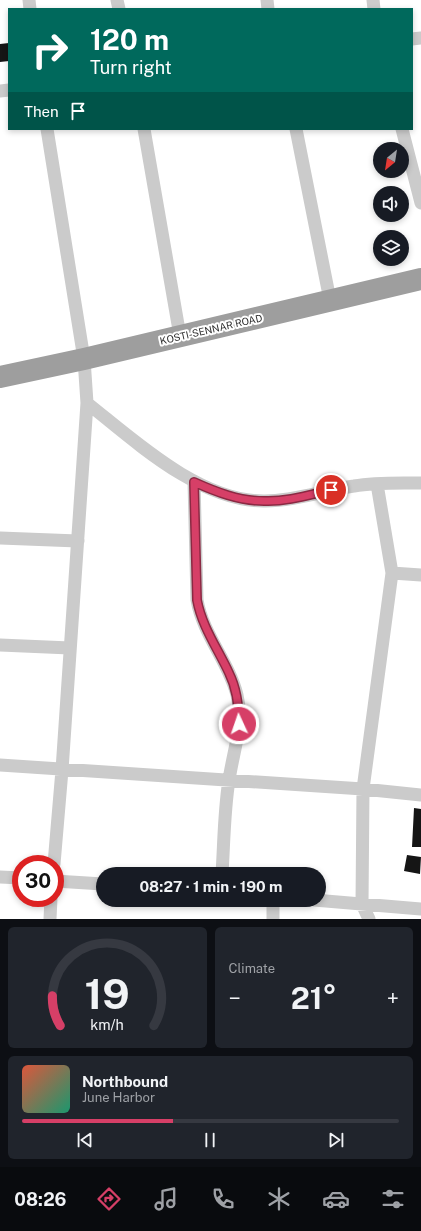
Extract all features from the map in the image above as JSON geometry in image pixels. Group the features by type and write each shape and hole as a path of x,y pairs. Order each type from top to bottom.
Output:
{"highway":[{"name":"KOSTI-SENNAR ROAD","path":"0,377 84,359 421,279"}],"street":[{"path":"47,130 84,359 88,403 55,855"},
{"path":"144,130 180,336"},
{"path":"296,130 330,300"},
{"path":"402,130 421,203"},
{"path":"88,403 142,447 194,482 218,493 242,499 264,502 287,500 356,486 421,483"},
{"path":"194,482 197,600 199,611 208,634 230,674 237,696 239,724 229,780 223,867"},
{"path":"368,919 362,904 363,789 392,573 377,484"},
{"path":"0,538 78,541"},
{"path":"392,573 421,575"},
{"path":"0,645 70,648"},
{"path":"0,765 363,789 421,795"},
{"path":"0,877 12,878"},
{"path":"64,882 96,884"},
{"path":"326,901 421,909"},
{"path":"50,919 51,907"},
{"path":"273,907 273,919"}],"building":[{"path":"8,43 8,61 0,62 0,44"},
{"path":"414,808 421,809 421,847 412,847"},
{"path":"407,855 421,857 420,874 404,871"}],"route":[{"path":"239,724 237,696 230,674 208,634 199,611 197,600 194,482 218,493 242,499 264,502 287,500 331,490"}]}
